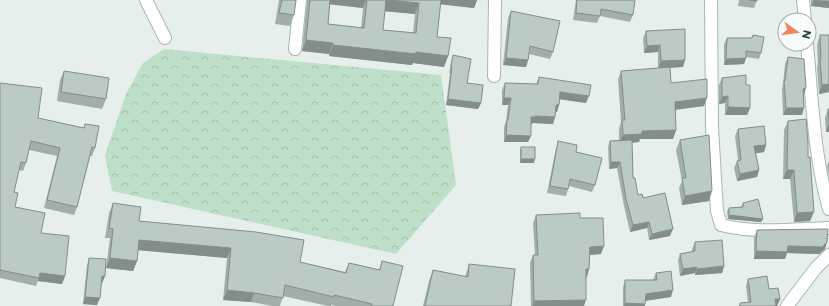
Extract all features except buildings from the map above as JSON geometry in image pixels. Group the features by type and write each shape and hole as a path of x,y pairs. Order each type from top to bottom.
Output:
{"street":[{"path":"146,0 165,38"},
{"path":"295,49 300,0"},
{"path":"494,76 495,0"},
{"path":"712,0 712,128 717,211 721,226 763,230 829,228"},
{"path":"803,0 804,12"},
{"path":"808,52 816,135 824,190 829,209"},
{"path":"787,306 816,268 829,255"}],"green space":[{"path":"164,49 441,75 456,185 396,254 112,191 105,155 126,94 143,63"}]}
